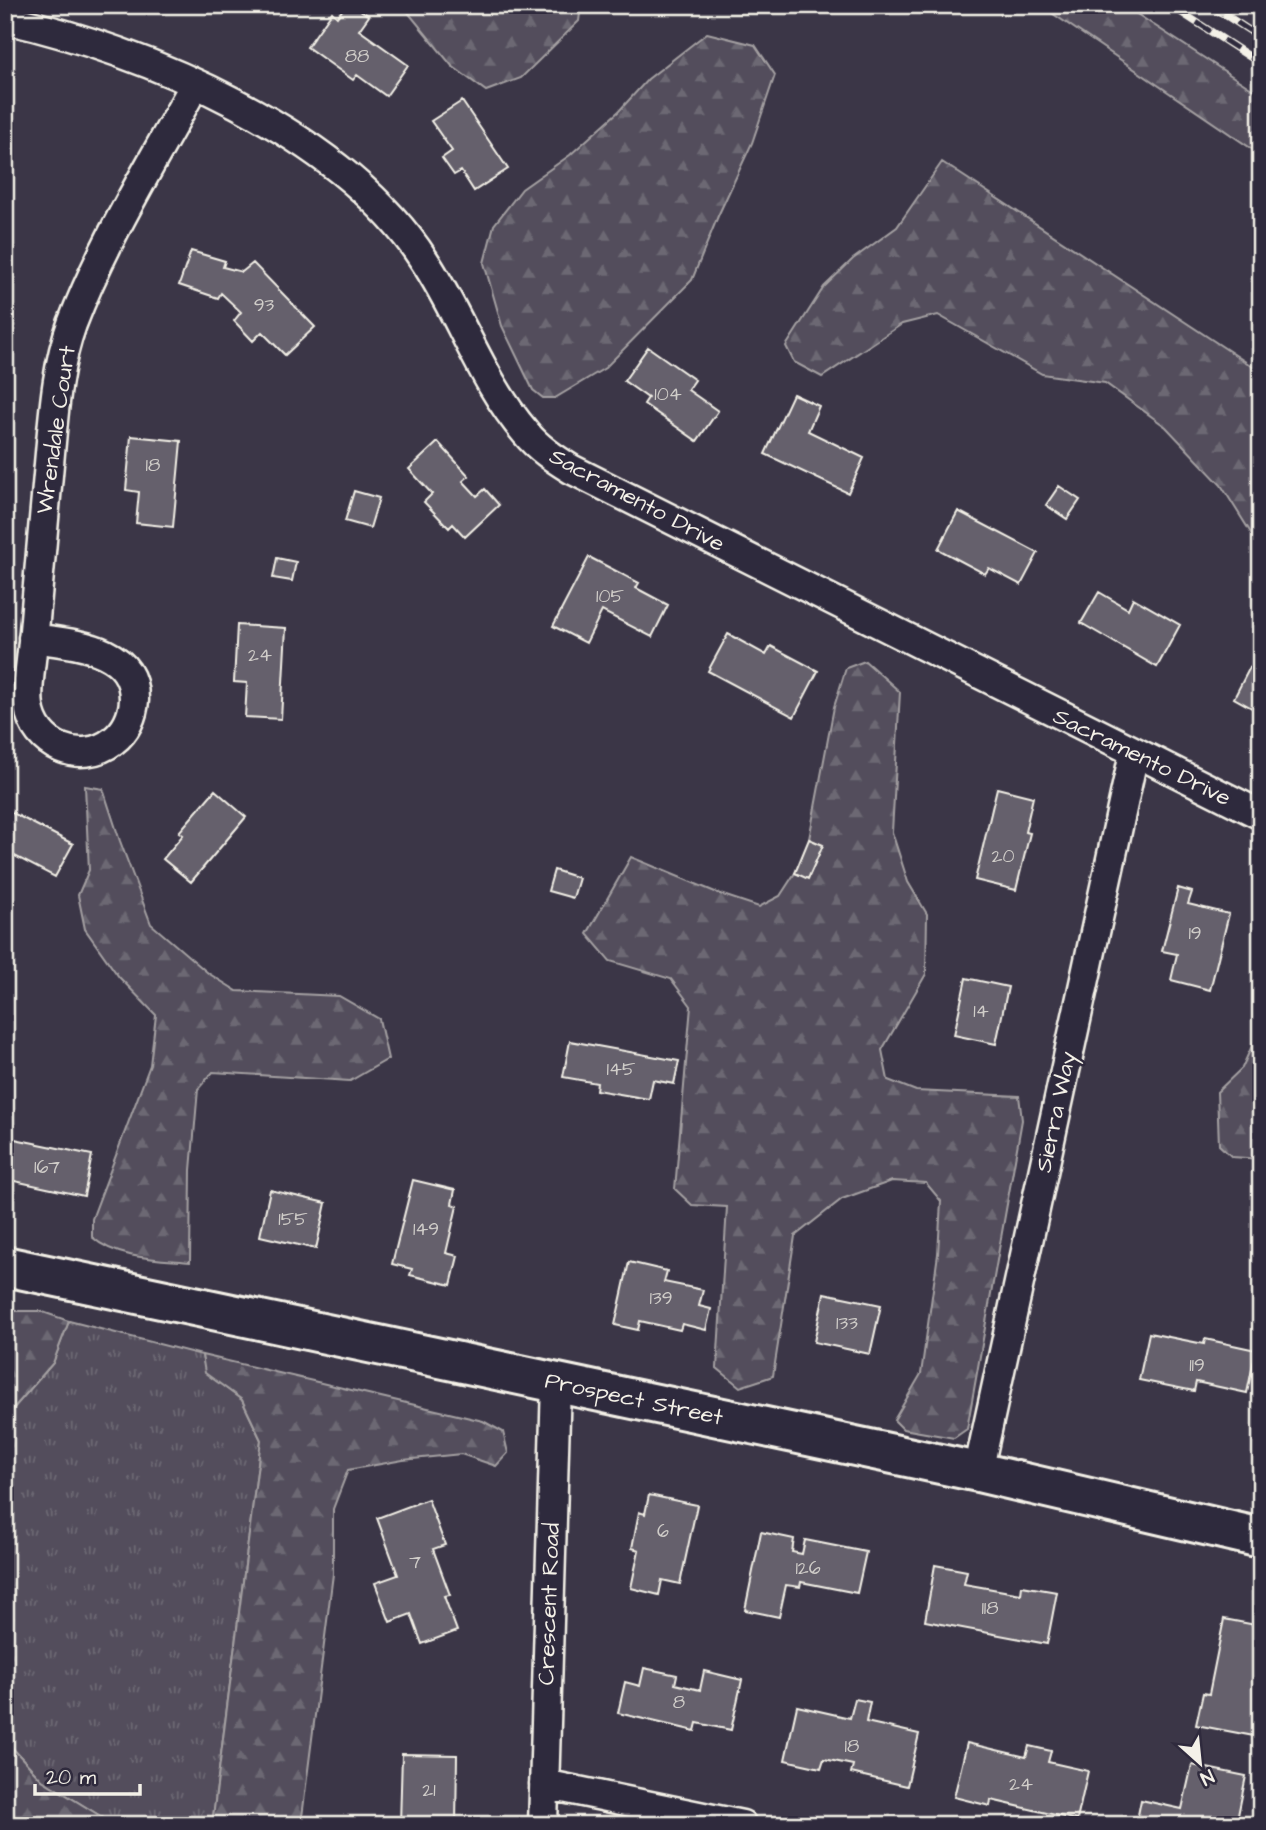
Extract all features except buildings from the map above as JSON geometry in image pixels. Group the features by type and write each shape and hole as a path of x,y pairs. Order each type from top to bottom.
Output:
{"main road":[{"name":"Prospect Street","path":"5,1266 978,1472 1261,1538"}],"street":[{"name":"Sacramento Drive","path":"5,19 103,45 151,63 237,104 278,128 350,178 401,228 423,257 508,411 527,435 548,454 571,469 1261,815"},
{"name":"Wrendale Court","path":"33,638 95,649 106,653 123,667 129,676 134,699 130,721 116,739 95,750 72,752 61,749 42,736 35,726 28,704 33,638 54,409 60,368 72,325 122,219 195,84"},
{"name":"Sierra Way","path":"978,1472 1134,753"},
{"name":"Crescent Road","path":"542,1825 556,1383"},
{"path":"544,1784 742,1825"}],"green space":[{"path":"402,5 581,5 579,21 521,78 486,91 452,66"},
{"path":"1040,5 1123,5 1261,95 1261,155"},
{"path":"707,33 755,45 775,75 752,143 692,280 605,368 555,398 543,398 533,390 502,326 484,263 494,225 522,189 570,155 619,111 648,79"},
{"path":"942,162 1261,372 1261,544 1256,541 1221,485 1166,427 1105,383 1042,374 938,315 902,324 822,377 794,362 786,346 824,287 853,259 897,227"},
{"path":"865,661 900,692 892,832 908,882 927,914 926,974 882,1050 888,1080 916,1091 1019,1096 1022,1120 967,1429 954,1438 903,1429 894,1420 921,1374 938,1254 941,1201 926,1183 892,1181 842,1199 795,1236 773,1376 740,1387 717,1368 727,1207 692,1205 675,1189 691,1006 671,979 610,961 587,934 631,857 759,907 780,896 795,873 808,878 823,845 809,839 834,707 846,668"},
{"path":"85,786 103,789 151,924 208,973 237,991 339,996 379,1019 388,1059 350,1081 213,1072 198,1089 191,1170 190,1262 125,1254 92,1237 92,1219 150,1065 156,1015 119,977 85,929 78,895 89,870"},
{"path":"1261,1026 1261,1159 1232,1157 1219,1145 1217,1092 1242,1068"},
{"path":"5,1311 40,1311 69,1321 53,1363 5,1418"},
{"path":"69,1321 202,1355 206,1373 242,1400 261,1440 212,1825 115,1825 42,1780 5,1740 5,1418 53,1363"},
{"path":"202,1355 483,1421 503,1432 508,1453 496,1466 461,1454 403,1460 348,1470 333,1509 333,1574 301,1825 212,1825 261,1440 242,1400 205,1373"},
{"path":"5,1740 42,1780 115,1825 9,1825 5,1815"}],"railway":[{"path":"1170,5 1261,64"},
{"path":"1210,5 1261,38"},
{"path":"1254,5 1261,9"}]}
